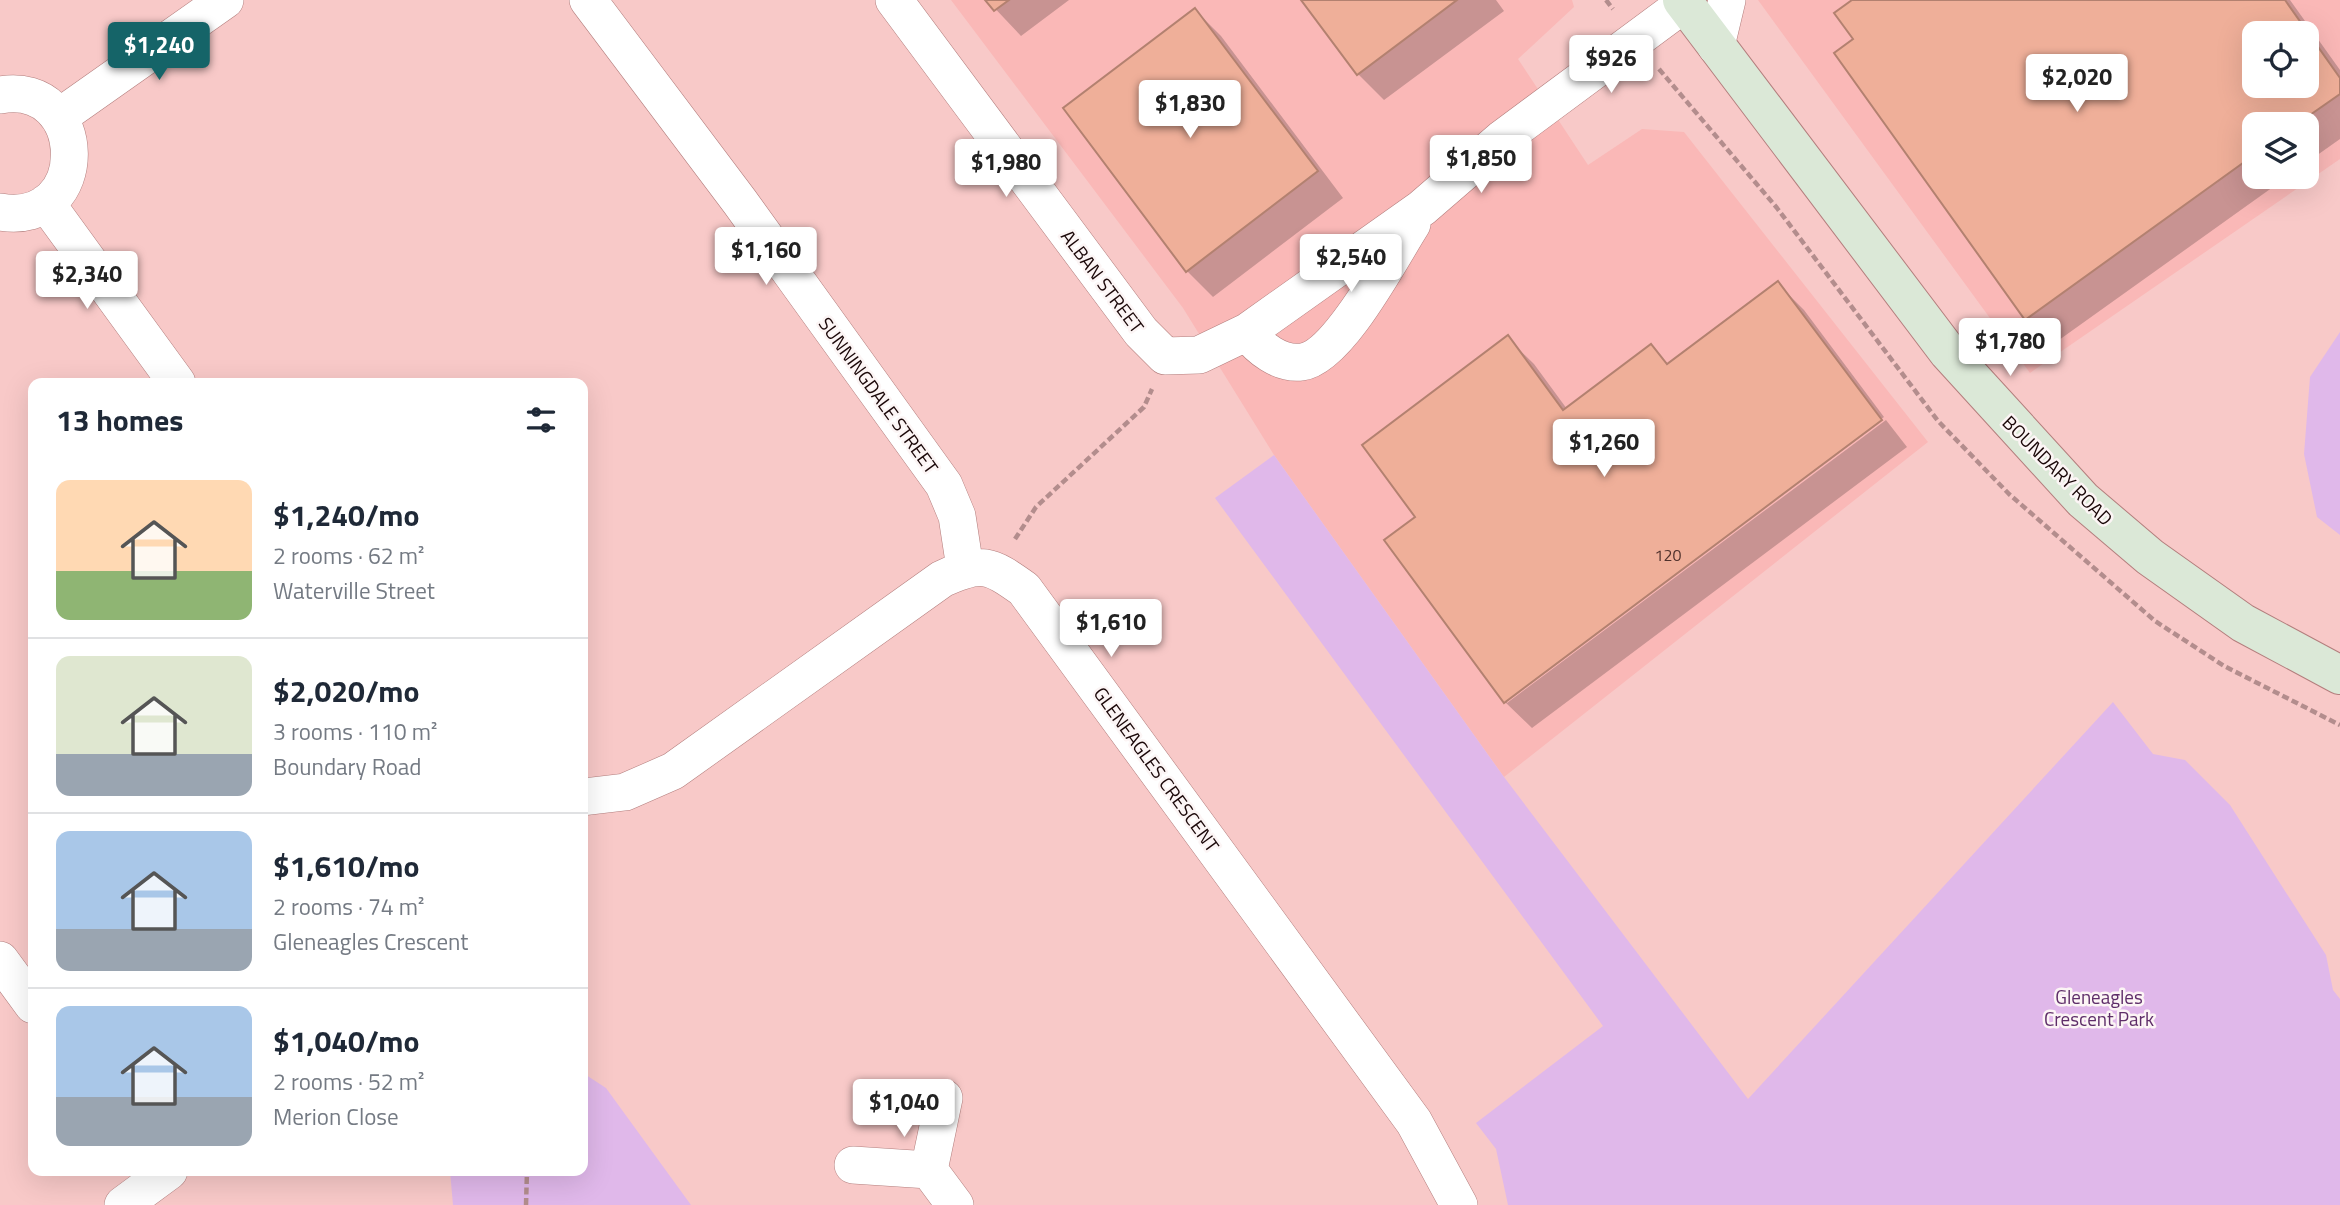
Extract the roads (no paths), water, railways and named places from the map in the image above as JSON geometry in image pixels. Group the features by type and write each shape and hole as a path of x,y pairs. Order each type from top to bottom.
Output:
{"main road":[{"name":"BOUNDARY ROAD","path":"1683,2 1948,352 2082,500 2150,557 2243,623 2340,675"}],"street":[{"path":"59,117 225,0"},
{"name":"SUNNINGDALE STREET","path":"588,0 748,213 944,485 980,568"},
{"name":"ALBAN STREET","path":"894,0 1141,332 1166,356 1199,355 1247,332"},
{"path":"1716,46 1727,0"},
{"path":"1422,208 1345,330 1326,350 1302,362 1273,356 1258,346 1247,332 1422,208 1503,138 1683,2"},
{"path":"0,95 28,96 45,104 59,117 68,134 71,153 68,172 60,190 46,203 29,211 0,212"},
{"path":"46,203 173,378"},
{"path":"588,796 625,792 673,771 942,579 980,568"},
{"name":"GLENEAGLES CRESCENT","path":"980,568 1024,589 1414,1122 1459,1205"},
{"path":"0,960 28,998"},
{"path":"944,1098 929,1170 955,1205"},
{"path":"853,1165 929,1170"},
{"path":"123,1205 158,1176"}],"park label":[{"name":"Gleneagles Crescent Park","path":"2099,1007"}]}
